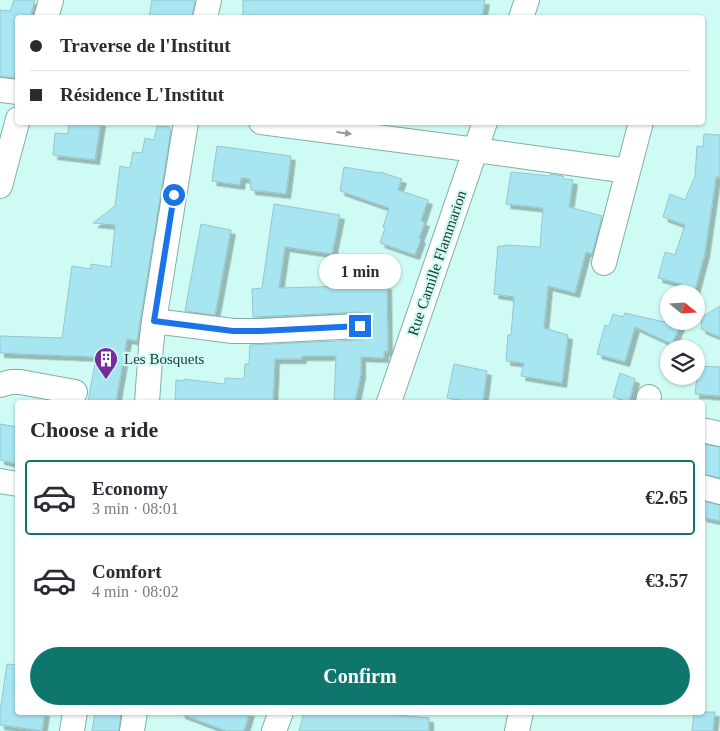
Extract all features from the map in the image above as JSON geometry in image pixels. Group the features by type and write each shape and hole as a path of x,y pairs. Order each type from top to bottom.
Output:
{"street":[{"path":"47,15 51,0"},
{"path":"206,15 209,0"},
{"path":"522,15 527,0"},
{"path":"0,90 15,92"},
{"path":"0,186 16,125"},
{"path":"147,400 150,346 186,125"},
{"path":"284,125 628,171"},
{"name":"Rue Camille Flammarion","path":"390,400 484,125"},
{"path":"604,263 640,125"},
{"path":"154,321 233,331 360,326"},
{"path":"0,385 20,382 75,392"},
{"path":"705,431 720,434"},
{"path":"0,481 15,484"},
{"path":"705,488 720,492"},
{"path":"72,731 75,715"},
{"path":"132,731 135,715"},
{"path":"274,731 280,715"},
{"path":"518,731 521,715"}],"building":[{"path":"14,0 35,0 31,15 15,15 14,78 0,76 0,10 10,11"},
{"path":"152,0 195,0 192,15 150,15"},
{"path":"243,0 485,0 482,15 243,15"},
{"path":"69,125 101,125 95,160 53,155 55,133 68,134"},
{"path":"157,126 169,127 171,130 137,341 127,339 116,400 88,400 96,357 0,353 0,336 62,338 72,266 91,269 91,264 111,267 115,225 93,223 115,206 120,166 130,168 133,152 142,153 145,138 154,140"},
{"path":"704,134 720,135 720,177 716,177 705,253 696,285 680,285 658,278 665,252 675,255 685,225 663,217 670,194 685,200 695,176 697,146 703,147"},
{"path":"217,146 291,156 286,194 251,190 250,179 241,178 240,185 212,181"},
{"path":"344,167 380,172 402,179 398,190 428,200 421,221 425,222 419,238 421,239 415,255 380,243 389,208 340,191"},
{"path":"511,172 550,176 550,174 573,180 569,207 602,216 592,254 586,252 575,293 548,286 544,328 568,335 562,383 521,376 524,363 506,361 508,335 511,335 514,297 494,294 498,246 540,247 543,208 506,204"},
{"path":"274,204 340,215 332,254 285,247 279,288 387,285 388,352 384,351 384,358 361,357 361,374 355,400 334,400 336,356 302,356 302,359 275,359 273,400 175,400 176,380 184,381 184,379 225,384 225,378 244,379 245,364 249,364 250,345 361,340 368,337 372,332 374,325 372,319 367,314 360,312 253,317 252,289 262,288"},
{"path":"201,224 231,230 215,315 185,311"},
{"path":"720,306 720,337 703,330 705,330 705,315"},
{"path":"625,313 660,321 660,330 678,330 674,340 663,340 635,327 625,362 597,354 605,325 609,326 613,314 623,317"},
{"path":"454,364 487,371 483,400 447,398"},
{"path":"705,366 720,367 720,396 695,394 696,385 705,385"},
{"path":"620,373 635,379 630,400 613,397"},
{"path":"0,424 15,426 15,463 0,460"},
{"path":"705,444 720,447 720,478 705,475"},
{"path":"705,502 720,505 720,521 705,518"},
{"path":"7,664 15,665 15,715 45,715 42,731 0,725"},
{"path":"705,712 715,712 713,731 692,731 694,715 705,715"},
{"path":"95,715 121,715 119,731 92,731"},
{"path":"184,715 249,715 244,731 226,731"},
{"path":"303,715 396,715 429,718 429,731 299,731"}],"place":[{"name":"Les Bosquets","path":"106,380"}],"route":[{"path":"174,195 154,321 233,331 360,326"}]}
